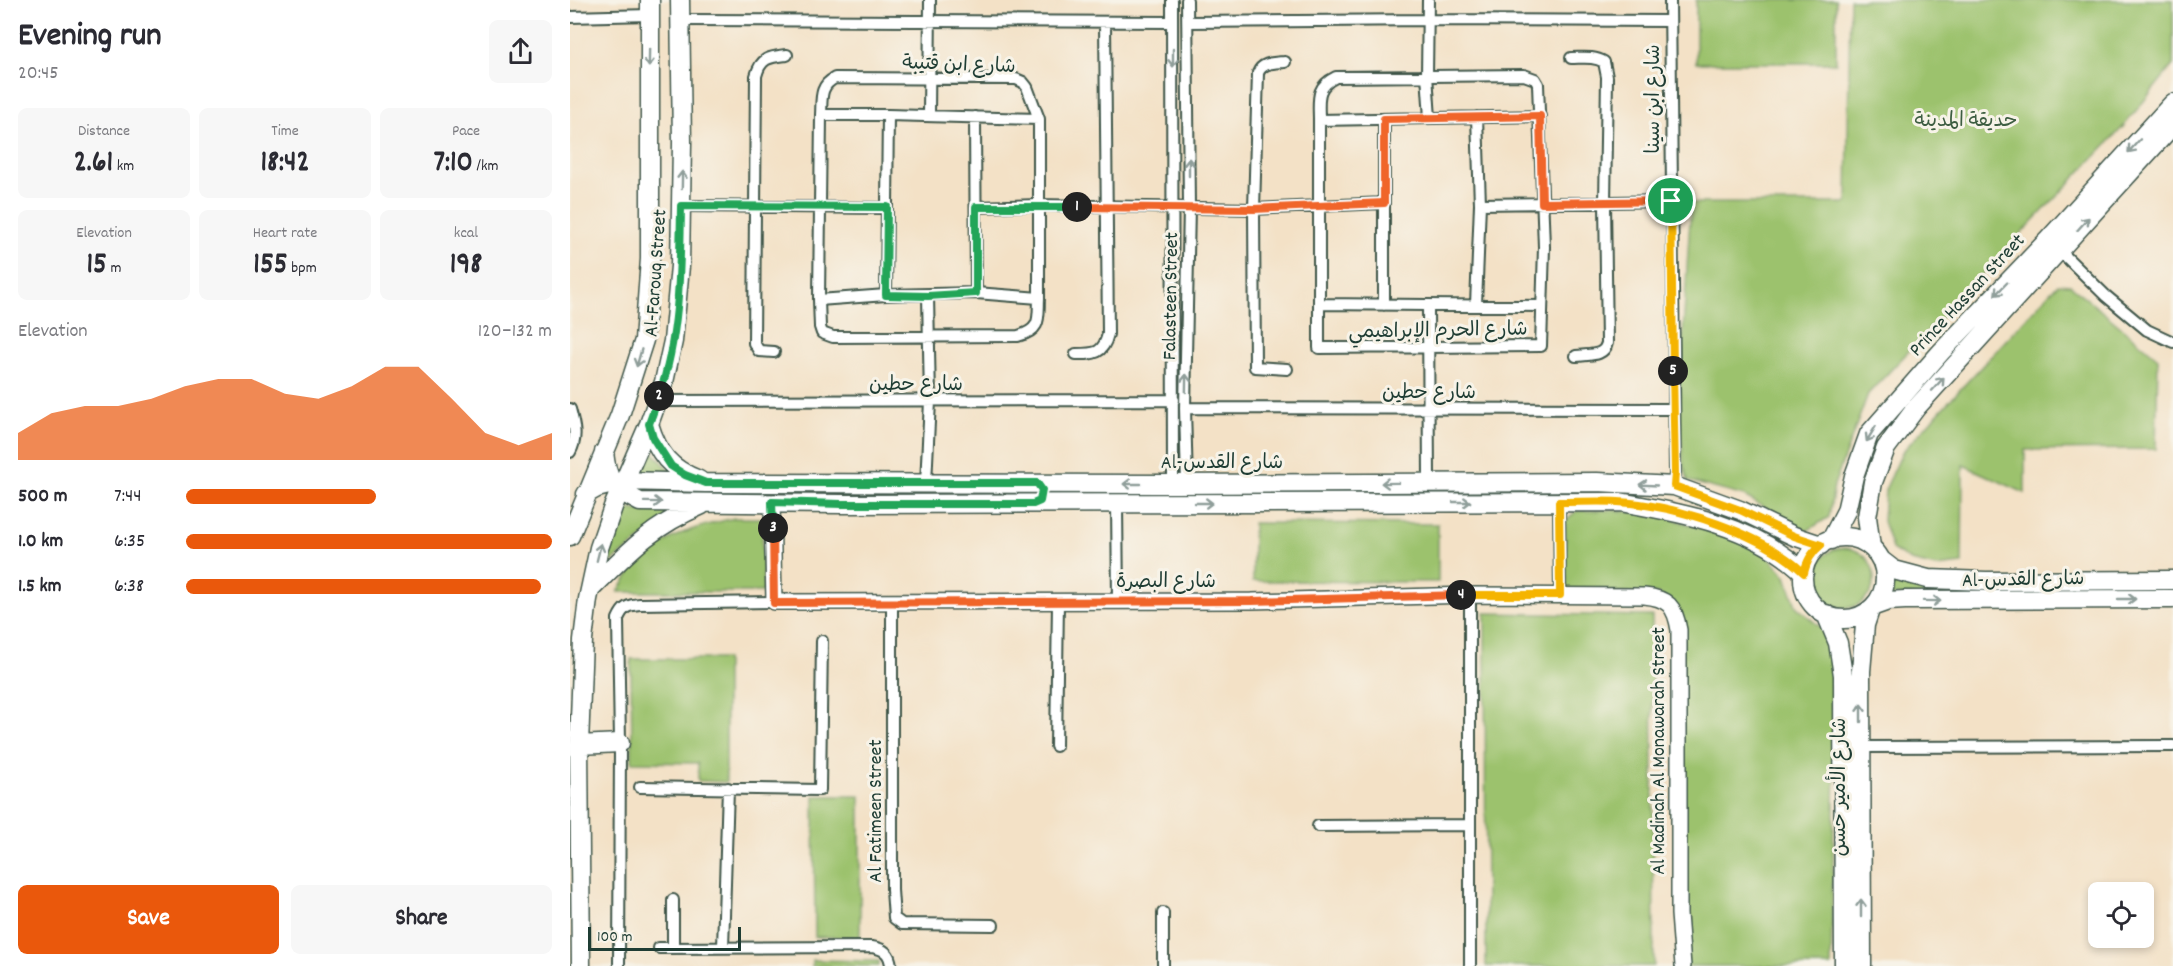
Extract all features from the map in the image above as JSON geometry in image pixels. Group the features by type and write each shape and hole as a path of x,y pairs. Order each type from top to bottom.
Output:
{"main road":[{"name":"Al-Farouq Street","path":"580,966 581,664 590,590 599,548 618,485 649,424 673,341 678,303 681,206 680,0"},
{"name":"Al-Farouq Street","path":"570,536 620,415 644,340 650,259 650,8"},
{"path":"649,94 680,92"},
{"name":"Prince Hassan Street","path":"1876,554 1867,517 1873,482 1886,448 1916,408 2173,103"},
{"name":"Prince Hassan Street","path":"1826,542 1846,511 1854,476 1869,434 1941,352 2054,245 2173,125"},
{"path":"649,424 653,438 671,466 685,475 706,483"},
{"path":"604,452 606,467 618,485 640,502 842,504 1620,502 1680,513 1729,528 1766,545 1793,562 1804,573"},
{"name":"Al-شارع القدس","path":"586,494 618,485 706,483 1597,482 1674,486 1740,510 1794,536 1826,542"},
{"path":"1033,504 1038,502 1042,495 1037,483"},
{"path":"1308,483 1316,490 1316,498 1311,502"},
{"path":"1061,484 1054,494 1055,500 1061,504"},
{"path":"1334,502 1329,498 1328,493 1330,488 1336,484"},
{"path":"772,502 774,603"},
{"path":"590,590 635,544 671,519 707,503"},
{"path":"1839,537 1856,539 1876,554 1885,572 1885,584 1881,596 1872,608 1860,616 1848,619 1837,618 1826,614 1811,602 1804,583 1806,562 1812,553 1826,542 1839,537"},
{"name":"Al-شارع القدس","path":"1876,554 1894,570 1928,579 2173,580"},
{"name":"شارع البصرة","path":"774,603 1252,601 1470,595 1657,597"},
{"name":"Al Madinah Al Monawarah Street","path":"1657,597 1664,600 1674,611 1679,630 1678,914"},
{"name":"Al-شارع القدس","path":"1872,608 1888,601 1905,600 2173,599"},
{"name":"شارع الأمير حسن","path":"1862,966 1860,747 1862,645 1865,625 1872,608"},
{"name":"شارع الأمير حسن","path":"1826,614 1838,643 1843,675 1844,966"},
{"path":"579,745 620,743"},
{"path":"1674,966 1678,914"},
{"path":"1678,914 1683,966"}],"street":[{"path":"928,116 930,0"},
{"name":"Falasteen Street","path":"1172,0 1174,400 1180,484"},
{"name":"Falasteen Street","path":"1180,484 1185,408 1189,207 1187,0"},
{"path":"1428,0 1427,75 1430,118"},
{"name":"شارع ابن سينا","path":"1670,0 1674,486"},
{"path":"570,17 650,8"},
{"path":"680,20 1173,22"},
{"path":"1188,22 1670,21"},
{"path":"1076,354 1091,354 1100,350 1105,346 1108,334 1105,22"},
{"path":"774,352 759,351 754,343 756,76 759,65 765,60 787,55"},
{"path":"1571,58 1594,57 1604,62 1606,67 1607,343 1602,353 1576,356"},
{"path":"1284,62 1270,63 1261,67 1258,73 1254,209 1255,367 1287,369"},
{"path":"1427,75 1336,77 1323,85 1320,92 1319,120 1319,304 1542,306"},
{"name":"شارع الحرم الإبراهيمي","path":"1319,304 1319,348 1541,346 1542,203 1538,84 1535,79 1524,75 1427,75"},
{"name":"شارع ابن قتيبة","path":"819,300 822,333 833,337 1018,336 1033,331 1038,323 1039,119 1030,92 1023,82 1016,79 835,78 826,83 822,89 821,115"},
{"path":"886,295 888,114"},
{"path":"1039,119 888,114 821,115 819,300 886,295 928,296 976,293 1039,298"},
{"path":"1319,120 1540,116"},
{"path":"975,117 976,293"},
{"path":"1476,305 1480,204 1477,117"},
{"path":"1384,119 1384,305"},
{"path":"1480,204 1671,201"},
{"path":"976,207 1254,209 1384,203"},
{"path":"681,206 887,207"},
{"path":"2054,245 2106,296 2147,330 2173,342"},
{"path":"926,483 930,401 928,296"},
{"path":"1428,305 1429,482"},
{"name":"شارع حطين","path":"657,401 1174,400"},
{"name":"شارع حطين","path":"1185,408 1673,409"},
{"path":"570,409 575,437 570,452"},
{"path":"1559,502 1560,595"},
{"path":"1117,504 1119,602"},
{"path":"1470,595 1470,966"},
{"name":"Al Fatimeen Street","path":"892,602 892,890 894,918 902,924 993,925"},
{"path":"619,966 618,619 621,610 628,605 640,603 774,603"},
{"path":"1056,746 1058,603"},
{"path":"640,788 820,790 822,641"},
{"path":"1860,747 2173,746"},
{"path":"723,947 728,788"},
{"path":"1318,826 1469,825"},
{"path":"673,900 673,948"},
{"path":"1163,913 1163,966"},
{"path":"659,948 872,947 889,954 891,966"}],"green space":[{"path":"1696,0 1836,0 1836,63 1696,63"},
{"name":"حديقة المدينة","path":"1850,0 2173,0 2173,65 2123,127 1868,394 1834,485 1829,517 1807,531 1744,496 1688,481 1683,463 1679,398 1691,203 1847,203"},
{"path":"2058,284 2070,285 2158,358 2156,449 2025,450 2025,493 1963,465 1962,564 1936,567 1911,561 1892,549 1883,521 1885,490 1903,451"},
{"path":"651,450 676,477 640,477"},
{"path":"626,509 676,513 603,568"},
{"path":"1612,510 1660,515 1732,538 1767,555 1786,576 1796,606 1827,633 1837,660 1831,966 1683,966 1679,614 1659,594 1575,593 1567,588 1565,522 1576,511"},
{"path":"734,518 762,518 763,592 618,592 634,567 658,546 694,529"},
{"path":"1253,523 1438,524 1438,582 1253,581"},
{"path":"1844,548 1861,553 1869,561 1874,578 1869,595 1861,603 1844,608 1827,603 1819,595 1814,578 1819,561 1827,553"},
{"path":"1892,577 2173,586 2173,589 2137,590 2118,594 1891,596"},
{"path":"1485,613 1652,616 1654,966 1486,966"},
{"path":"631,659 726,659 726,782 698,781 698,763 632,762"},
{"path":"814,796 860,796 860,937 815,937"},
{"path":"812,960 879,961 879,966 812,966"}],"route":[{"path":"1540,116 1542,203 1671,201 1674,486 1740,510 1794,536 1821,545 1806,562 1804,573 1793,562 1766,545 1729,528 1670,510 1620,502 1559,502 1560,595 1058,603 791,601 774,603 772,502 1033,504 1041,498 1041,488 1037,483 706,483 685,475 671,466 653,438 649,424 664,382 673,341 678,303 681,206 887,207 886,295 928,296 976,293 976,207 1254,209 1384,203 1384,119 1540,116"}]}
